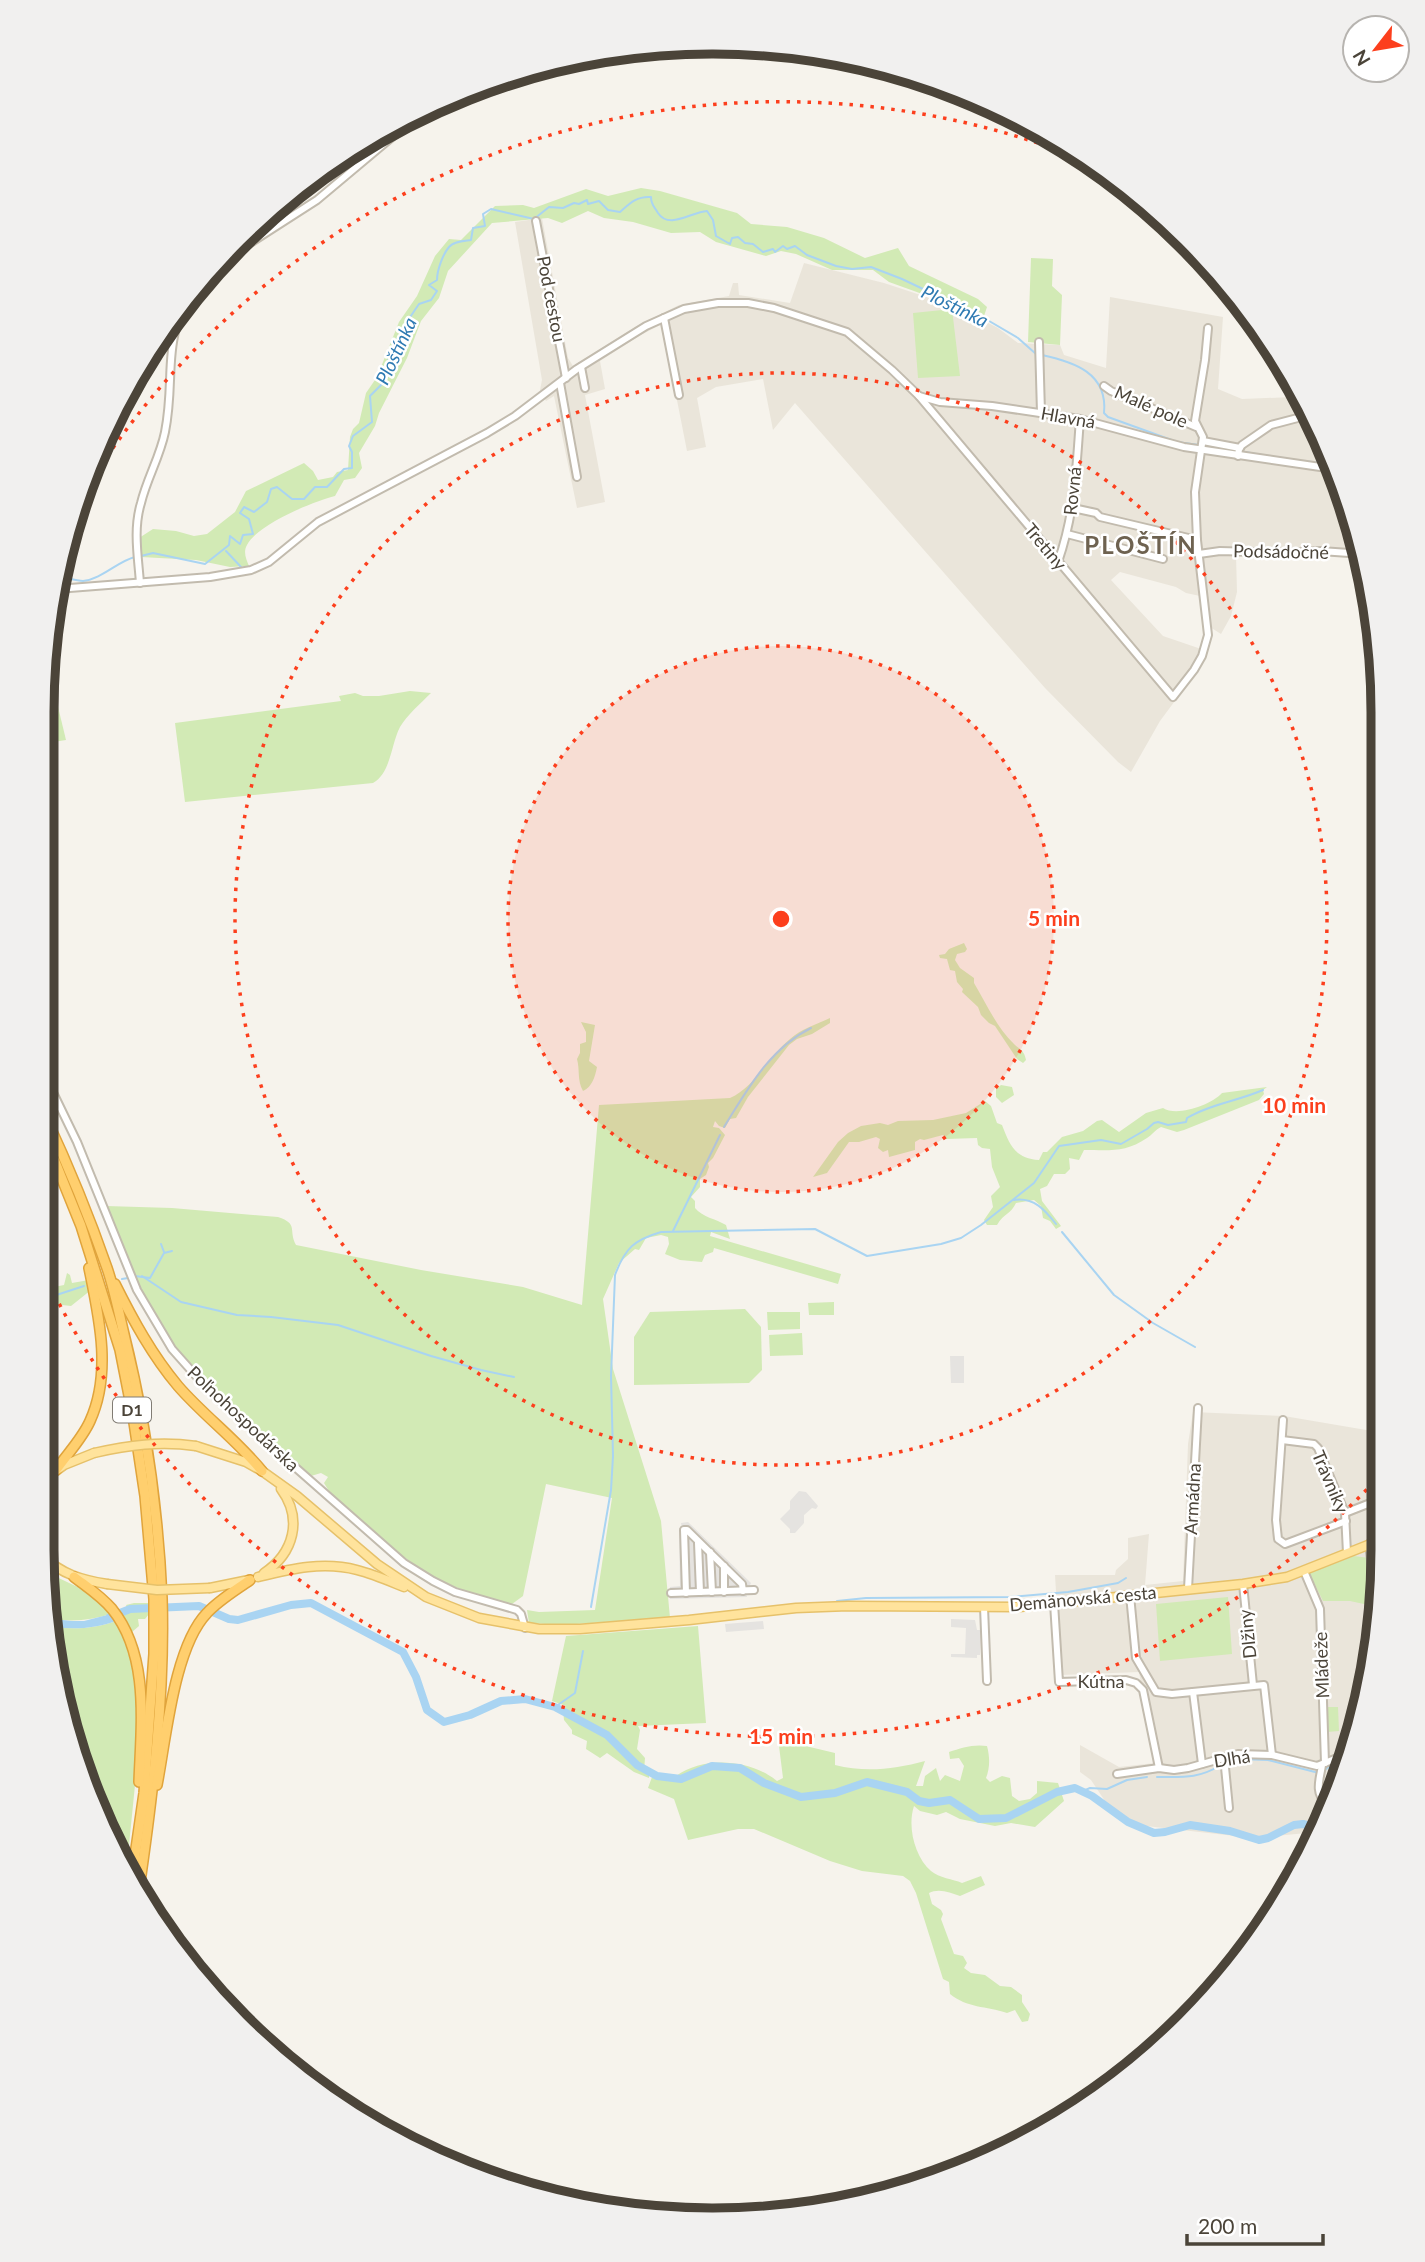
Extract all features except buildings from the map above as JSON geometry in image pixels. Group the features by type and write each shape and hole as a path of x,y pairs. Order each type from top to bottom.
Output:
{"highway":[{"name":"D1","path":"54,1135 70,1169 108,1270 143,1415 154,1495 159,1692 150,1808 141,1877"},
{"name":"D1","path":"54,1159 81,1226 120,1350 133,1416 158,1599"},
{"path":"55,1470 90,1422 101,1381 102,1356 97,1313 81,1226"},
{"path":"108,1270 134,1322 169,1375 262,1471"},
{"path":"74,1577 113,1610 127,1633 137,1666 141,1713 135,1857"},
{"path":"150,1808 157,1789 178,1675 193,1632 208,1611 254,1578"},
{"name":"D1","path":"134,1864 144,1793 158,1616"}],"main road":[{"path":"55,1470 94,1453 144,1443 196,1446 246,1462 297,1496 377,1564 415,1591"},
{"path":"254,1578 283,1557 293,1535 292,1510 278,1484"},
{"name":"Demänovská cesta","path":"415,1591 469,1615 525,1628 592,1628 780,1609 848,1606 984,1607 1054,1603 1243,1584 1274,1580 1304,1571 1371,1543"},
{"path":"55,1565 74,1577 157,1590 210,1588 304,1567 342,1567 359,1570 415,1591"},
{"path":"55,1570 62,1571"}],"street":[{"path":"254,241 317,200 392,137"},
{"name":"Pod cestou","path":"536,221 577,477"},
{"name":"Tretiny","path":"66,588 221,576 264,565 318,522 477,440 515,416 581,367 646,326 684,309 725,303 748,303 789,312 832,326 851,334 892,370 919,397 1173,698 1202,656 1208,635 1199,554"},
{"path":"664,318 679,395"},
{"path":"1199,554 1195,492 1203,447 1202,433 1195,419 1205,366 1208,328"},
{"path":"140,583 137,548 139,509 161,450 166,425 173,336"},
{"path":"1039,342 1041,413"},
{"path":"581,367 585,388"},
{"name":"Malé pole","path":"1104,386 1198,428"},
{"name":"Hlavná","path":"919,397 1080,419 1203,447 1323,467"},
{"path":"1203,447 1239,451 1271,425 1301,417"},
{"name":"Rovná","path":"1058,562 1068,534 1073,508 1080,419"},
{"path":"1073,508 1197,540"},
{"path":"1068,534 1163,559"},
{"name":"Podsádočné","path":"1199,554 1220,551 1351,553"},
{"name":"Poľnohospodárska","path":"54,1095 77,1142 140,1296 164,1338 190,1371 237,1417 404,1563 455,1592 517,1610 523,1616 525,1628"},
{"name":"Armádna","path":"1188,1589 1198,1408"},
{"path":"1283,1420 1276,1520 1279,1540 1285,1544 1371,1504"},
{"name":"Trávniky","path":"1282,1440 1314,1444 1318,1448 1345,1517 1348,1553"},
{"path":"685,1593 684,1530 742,1584 743,1591"},
{"path":"684,1544 699,1543"},
{"path":"699,1543 700,1592"},
{"path":"710,1552 712,1592"},
{"path":"723,1565 724,1592"},
{"name":"Mládeže","path":"1304,1571 1321,1609 1322,1769 1318,1788 1322,1798"},
{"name":"Dlžiny","path":"1243,1584 1253,1685"},
{"path":"671,1593 754,1590"},
{"path":"1130,1595 1136,1658 1153,1688 1160,1694 1262,1684 1272,1755"},
{"name":"Kútna","path":"1054,1603 1059,1682 1126,1680 1136,1683 1143,1690 1159,1768"},
{"path":"984,1607 987,1681"},
{"path":"1143,1690 1153,1688"},
{"path":"1193,1692 1202,1764"},
{"name":"Dlhá","path":"1117,1774 1159,1768 1174,1770 1224,1761 1238,1754 1272,1755 1322,1769"},
{"path":"1224,1761 1229,1808"},
{"path":"1322,1769 1336,1761"}],"shaded area":[{"path":"542,218 568,358 573,366 635,327 679,305 729,296 733,283 738,283 739,295 790,303 804,263 884,283 957,307 998,328 1018,343 1060,345 1064,355 1106,368 1110,297 1223,317 1218,389 1242,399 1290,397 1321,461 1336,501 1352,557 1236,555 1237,592 1231,616 1221,634 1202,622 1200,596 1120,572 1111,580 1163,636 1207,651 1198,670 1160,721 1131,772 1045,688 795,403 773,430 763,379 716,387 697,398 706,447 687,451 662,324 600,361 605,389 585,395 605,502 577,508 554,396 546,401 540,390 542,380 515,222"},
{"path":"950,1356 964,1356 964,1383 951,1383"},
{"path":"1193,1412 1284,1416 1371,1431 1371,1550 1365,1635 1358,1678 1336,1761 1307,1833 1253,1838 1137,1825 1113,1813 1091,1780 1080,1772 1080,1745 1119,1767 1155,1763 1139,1672 1061,1675 1055,1575 1115,1575 1116,1570 1128,1559 1128,1538 1149,1534 1145,1585 1183,1581 1188,1444"},
{"path":"799,1491 806,1492 818,1506 804,1515 804,1523 795,1533 790,1533 790,1529 780,1519 790,1509 790,1501"},
{"path":"688,1522 751,1583 747,1597 670,1599 670,1587 680,1586 679,1528 682,1528 681,1523"},
{"path":"951,1619 975,1620 977,1630 981,1630 980,1655 977,1655 977,1658 951,1657 951,1654 965,1654 966,1628 951,1627"},
{"path":"763,1621 764,1629 726,1632 725,1624"}],"green space":[{"path":"641,188 737,213 751,224 787,227 824,238 865,258 898,248 909,266 978,299 987,307 984,316 957,303 950,304 889,282 873,270 832,270 796,254 781,251 766,256 716,242 700,232 671,233 633,222 604,218 588,211 562,223 548,218 492,223 448,271 439,298 421,321 407,358 375,426 359,453 362,468 355,478 344,480 335,496 313,503 262,529 246,548 245,556 249,566 230,567 196,560 141,557 139,538 153,529 194,536 207,534 235,512 246,491 304,463 318,480 348,470 350,437 359,423 366,393 377,377 399,322 417,296 435,256 449,239 461,240 495,206 523,205 534,208 586,189 608,196"},
{"path":"1031,258 1053,259 1052,286 1062,295 1060,345 1028,342"},
{"path":"952,309 960,376 918,378 913,313"},
{"path":"410,691 431,693 400,727 384,772 373,783 185,802 175,723 341,701 339,696 355,693 379,696"},
{"path":"55,694 66,740 54,742"},
{"path":"964,943 967,949 957,954 955,960 960,968 974,978 974,983 997,1023 1008,1038 1022,1050 1026,1060 1023,1063 1017,1059 995,1026 981,1015 978,1007 962,992 955,971 950,970 947,959 940,958 939,955"},
{"path":"830,1018 830,1023 789,1045 748,1097 736,1118 730,1119 725,1128 715,1121 713,1127 719,1128 725,1135 708,1163 706,1175 700,1179 700,1187 691,1197 698,1211 726,1225 730,1239 711,1232 710,1236 841,1274 838,1284 714,1248 713,1252 705,1255 702,1262 680,1260 665,1254 669,1244 668,1237 661,1235 646,1238 639,1250 635,1249 619,1263 603,1299 613,1369 661,1521 670,1618 561,1625 529,1623 527,1610 595,1610 612,1498 546,1484 523,1596 512,1604 458,1588 414,1564 332,1496 324,1483 328,1477 321,1473 311,1476 290,1459 226,1404 189,1364 149,1305 106,1206 172,1208 278,1217 291,1225 296,1245 523,1287 582,1305 599,1105 730,1098 755,1079 794,1035"},
{"path":"581,1022 595,1025 589,1061 597,1067 591,1084 583,1091 577,1059 580,1044 586,1042 586,1032"},
{"path":"1001,1085 1012,1087 1014,1095 1002,1103 996,1097 996,1089"},
{"path":"1267,1087 1259,1100 1184,1130 1177,1132 1161,1127 1131,1146 1117,1150 1084,1150 1079,1160 1069,1158 1070,1169 1065,1174 1054,1174 1047,1186 1040,1189 1042,1201 1061,1226 1056,1229 1050,1221 1043,1218 1041,1206 1034,1200 1016,1203 997,1225 987,1225 984,1220 993,1207 991,1196 1000,1187 992,1167 990,1149 978,1145 977,1138 946,1139 943,1135 920,1139 915,1142 915,1150 889,1157 888,1150 883,1152 878,1148 880,1139 876,1137 849,1142 827,1173 813,1177 838,1142 861,1126 933,1120 966,1113 985,1101 991,1106 997,1123 1002,1125 1014,1150 1024,1157 1039,1160 1043,1152 1047,1152 1062,1137 1083,1131 1097,1121 1102,1120 1119,1132 1146,1113 1163,1108 1185,1110 1202,1105 1222,1093"},
{"path":"67,1273 72,1283 89,1280 91,1290 71,1306 54,1304 54,1287 64,1285"},
{"path":"834,1302 834,1315 809,1315 808,1303"},
{"path":"745,1309 761,1327 762,1370 749,1383 634,1385 634,1337 650,1312"},
{"path":"767,1312 800,1312 800,1329 768,1330"},
{"path":"802,1333 803,1355 770,1356 769,1335"},
{"path":"1354,1556 1369,1558 1368,1605 1350,1601 1323,1601 1309,1573"},
{"path":"55,1576 86,1591 111,1614 59,1619"},
{"path":"1228,1597 1232,1654 1160,1661 1156,1604"},
{"path":"149,1603 149,1614 145,1619 138,1619 139,1626 132,1632 121,1614 128,1610 126,1605"},
{"path":"116,1621 133,1657 138,1694 137,1765 128,1853 89,1761 67,1678 60,1635 59,1627 86,1628"},
{"path":"698,1626 706,1723 638,1726 640,1730 637,1749 645,1758 644,1771 649,1778 634,1772 607,1753 600,1758 586,1749 587,1741 572,1734 564,1720 563,1709 566,1706 552,1701 566,1636"},
{"path":"1326,1707 1338,1707 1339,1731 1327,1732"},
{"path":"793,1743 835,1753 835,1765 858,1769 880,1769 925,1761 916,1786 923,1786 925,1776 936,1768 940,1781 945,1775 960,1781 964,1766 959,1758 950,1759 949,1752 972,1746 987,1746 989,1762 986,1778 990,1782 1002,1776 1010,1778 1012,1796 1019,1801 1030,1799 1037,1793 1037,1781 1058,1783 1064,1801 1035,1827 1011,1823 995,1826 960,1819 946,1812 937,1815 920,1811 914,1806 912,1814 912,1832 917,1850 931,1871 962,1883 981,1876 985,1885 960,1896 940,1891 929,1893 932,1904 943,1914 941,1919 954,1954 963,1956 967,1963 964,1968 971,1973 985,1975 1000,1986 1011,1987 1022,1995 1022,2002 1030,2014 1028,2021 1022,2022 1015,2010 1007,2013 977,2006 956,1999 950,1994 949,1982 943,1979 916,1893 910,1881 903,1876 862,1871 830,1861 754,1829 738,1829 688,1840 674,1799 648,1788 652,1777 678,1781 676,1776 687,1770 713,1763 741,1764 777,1781 783,1778 779,1746"}],"water":[{"path":"111,1614 116,1621 86,1628 59,1627 59,1620 84,1621"}],"waterway":[{"name":"Ploštínka","path":"141,556 153,553 205,564 229,545 230,536 240,544 243,535 253,534 249,519 240,513 244,507 254,512 267,502 271,489 277,487 292,499 304,499 315,487 327,487 344,469 352,468 352,452 349,446 353,436 372,422 370,396 383,383 386,364 397,339 408,332 404,326 419,304 431,300 437,291 429,285 437,280 439,267 449,247 471,240 473,228 485,226 483,214 491,209 534,219 549,207 563,208 587,200 588,204 599,201 608,210 620,212 638,199 651,197 658,213 668,220 707,211 713,220 716,236 730,244 732,238 738,237 763,252 773,249 775,252 783,246 787,249 795,246 807,255 836,266 852,269 871,267 984,318 1018,338 1036,354"},
{"name":"Ploštínka","path":"1042,355 1066,361 1095,379 1104,399 1104,413 1108,417 1177,442 1199,445"},
{"name":"Ploštínka","path":"1205,445 1279,458"},
{"name":"Ploštínka","path":"1291,460 1322,463"},
{"path":"226,551 242,568"},
{"name":"Ploštínka","path":"68,578 90,580 135,557"},
{"path":"724,1127 772,1058 796,1036 811,1028"},
{"path":"591,1607 611,1490 611,1376 615,1275 623,1258 637,1242 661,1232 815,1229 867,1256 941,1244 961,1238 981,1225 1034,1183 1059,1146 1101,1140 1121,1144 1154,1123 1168,1125 1186,1122 1187,1118 1205,1109 1263,1090"},
{"path":"673,1231 720,1135"},
{"path":"1014,1200 1033,1203 1043,1209 1056,1224"},
{"path":"1062,1232 1114,1295 1153,1323 1195,1347"},
{"path":"161,1244 164,1252"},
{"path":"135,1276 150,1278 164,1253 172,1251"},
{"path":"142,1276 181,1302 237,1315 338,1325 431,1356 514,1377"},
{"path":"122,1279 128,1278"},
{"path":"54,1296 84,1286"},
{"path":"837,1601 866,1598 1010,1597 1068,1592 1118,1583 1126,1578"},
{"path":"110,1617 130,1609 199,1606 238,1620 291,1605 311,1603 403,1652 416,1677 427,1710 444,1722 470,1715 501,1701 525,1699 555,1707 607,1735 637,1765 657,1776 681,1779 712,1766 740,1768 764,1783 801,1797 835,1793 867,1782 907,1792 919,1801 929,1803 950,1800 979,1819 1006,1818 1057,1792 1075,1788 1092,1796 1128,1822 1154,1833 1190,1825 1230,1831 1259,1840 1294,1825 1310,1826"},
{"path":"555,1707 575,1693 583,1651"},
{"path":"1226,1762 1240,1759 1268,1760 1319,1773"},
{"path":"1157,1777 1197,1775 1221,1765"},
{"path":"1324,1771 1331,1765"},
{"path":"1083,1791 1090,1788 1107,1789 1127,1780 1147,1777"}],"district":[{"name":"PLOŠTÍN","path":"1141,546"}]}
